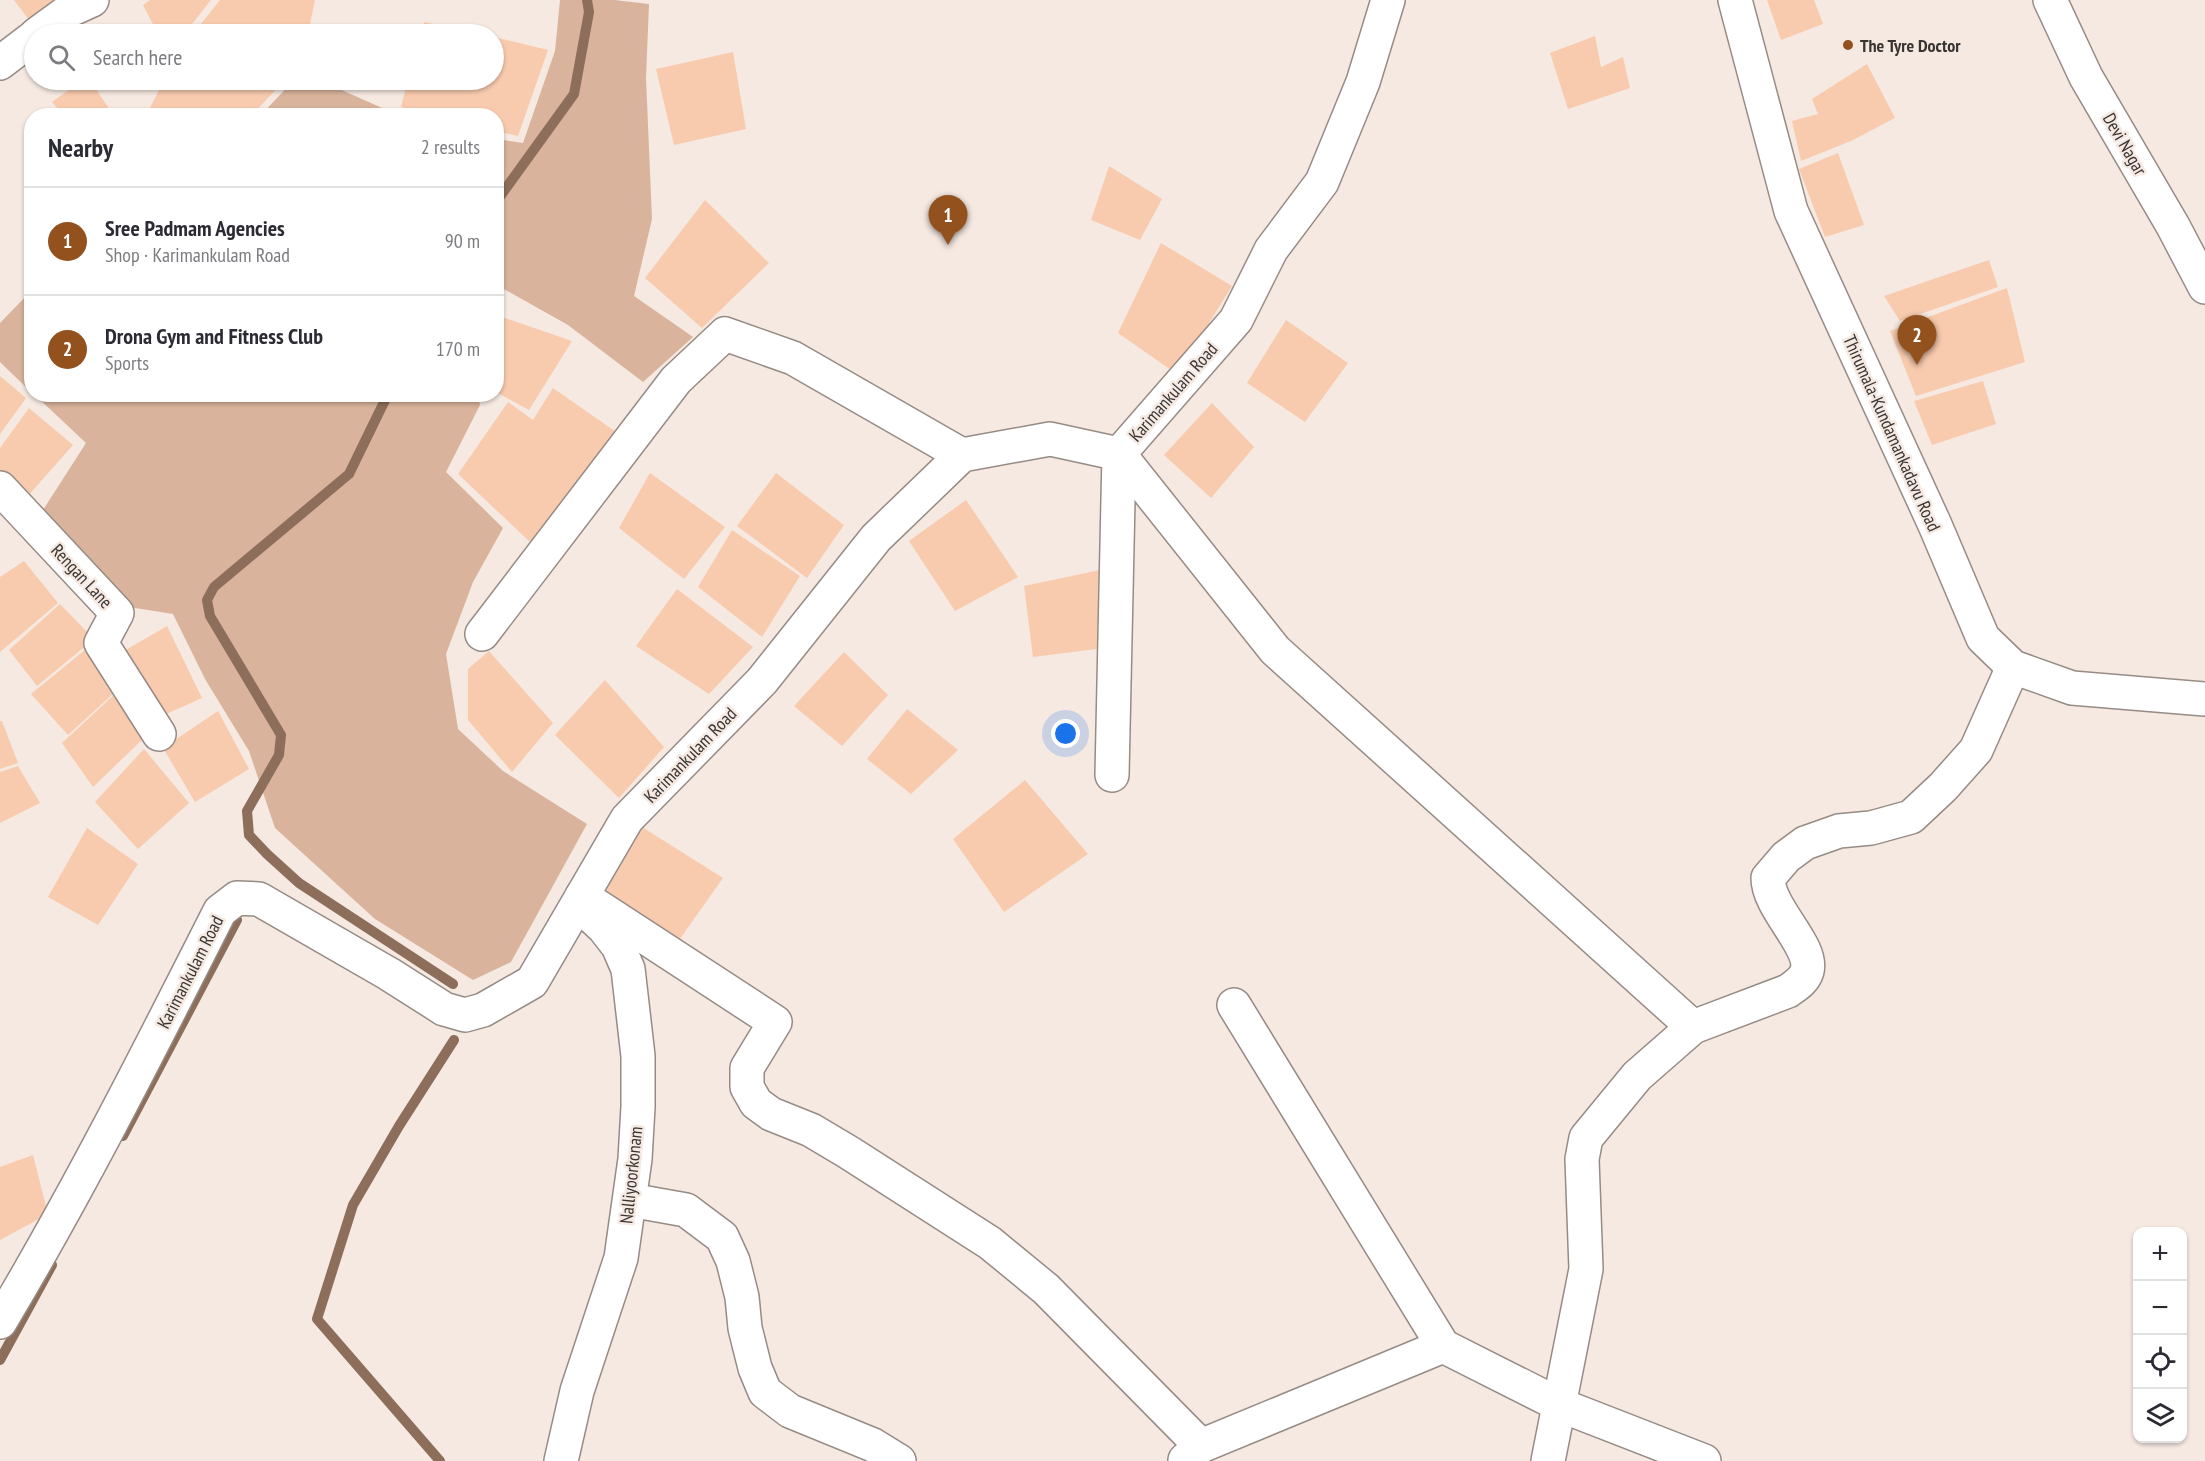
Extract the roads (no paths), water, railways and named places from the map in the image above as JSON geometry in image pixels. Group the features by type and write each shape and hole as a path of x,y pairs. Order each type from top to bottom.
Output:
{"street":[{"path":"52,24 70,10 92,0"},
{"name":"Karimankulam Road","path":"0,1322 26,1280 158,1033 220,911 237,898 259,899 389,974 444,1009 465,1015 483,1010 532,982 627,819 762,681 876,538 962,455 1050,439 1119,454 1236,320 1271,250 1322,182 1363,82 1388,0"},
{"name":"Thirumala-Kundamankadavu Road","path":"1735,0 1791,211 1935,525 1983,638 2013,667 2072,688 2205,699"},
{"name":"Devi Nagar","path":"2050,0 2086,77 2173,226 2205,286"},
{"path":"0,63 24,45"},
{"path":"482,634 676,380 725,334 793,358 962,455"},
{"path":"1112,775 1119,454"},
{"path":"1119,454 1275,650 1694,1027"},
{"name":"Rengan Lane","path":"0,488 117,613 101,643 159,734"},
{"path":"1548,1461 1587,1269 1582,1159 1586,1138 1637,1076 1694,1027 1788,991 1800,982 1807,971 1806,957 1773,902 1768,889 1768,878 1786,857 1805,843 1839,831 1871,828 1911,817 1943,787 1976,750 2013,667"},
{"path":"582,896 775,1022 747,1068 747,1088 756,1103 771,1114 811,1130 990,1243 1046,1289 1193,1454 1443,1346"},
{"name":"Nalliyoorkonam","path":"561,1461 577,1391 621,1258 630,1200 638,1107 638,1056 628,969 618,946 604,928 590,916 582,896"},
{"path":"1234,1005 1443,1346 1560,1405 1704,1461"},
{"path":"630,1200 686,1210 722,1237 733,1261 742,1297 745,1329 755,1368 765,1392 790,1412 873,1445 899,1461"}],"waterway":[{"path":"504,191 574,94 589,12 587,0"},
{"path":"384,402 349,474 214,587 207,600 210,616 281,735 279,755 247,811 249,835 299,883 453,984"},
{"path":"123,1136 237,920"},
{"path":"440,1461 317,1319 353,1205 399,1126 454,1040"},
{"path":"0,1360 52,1265"}],"place":[{"name":"The Tyre Doctor","path":"1848,45"},
{"name":"Sree Padmam Agencies","path":"948,245"},
{"name":"Drona Gym and Fitness Club","path":"1917,365"}]}
